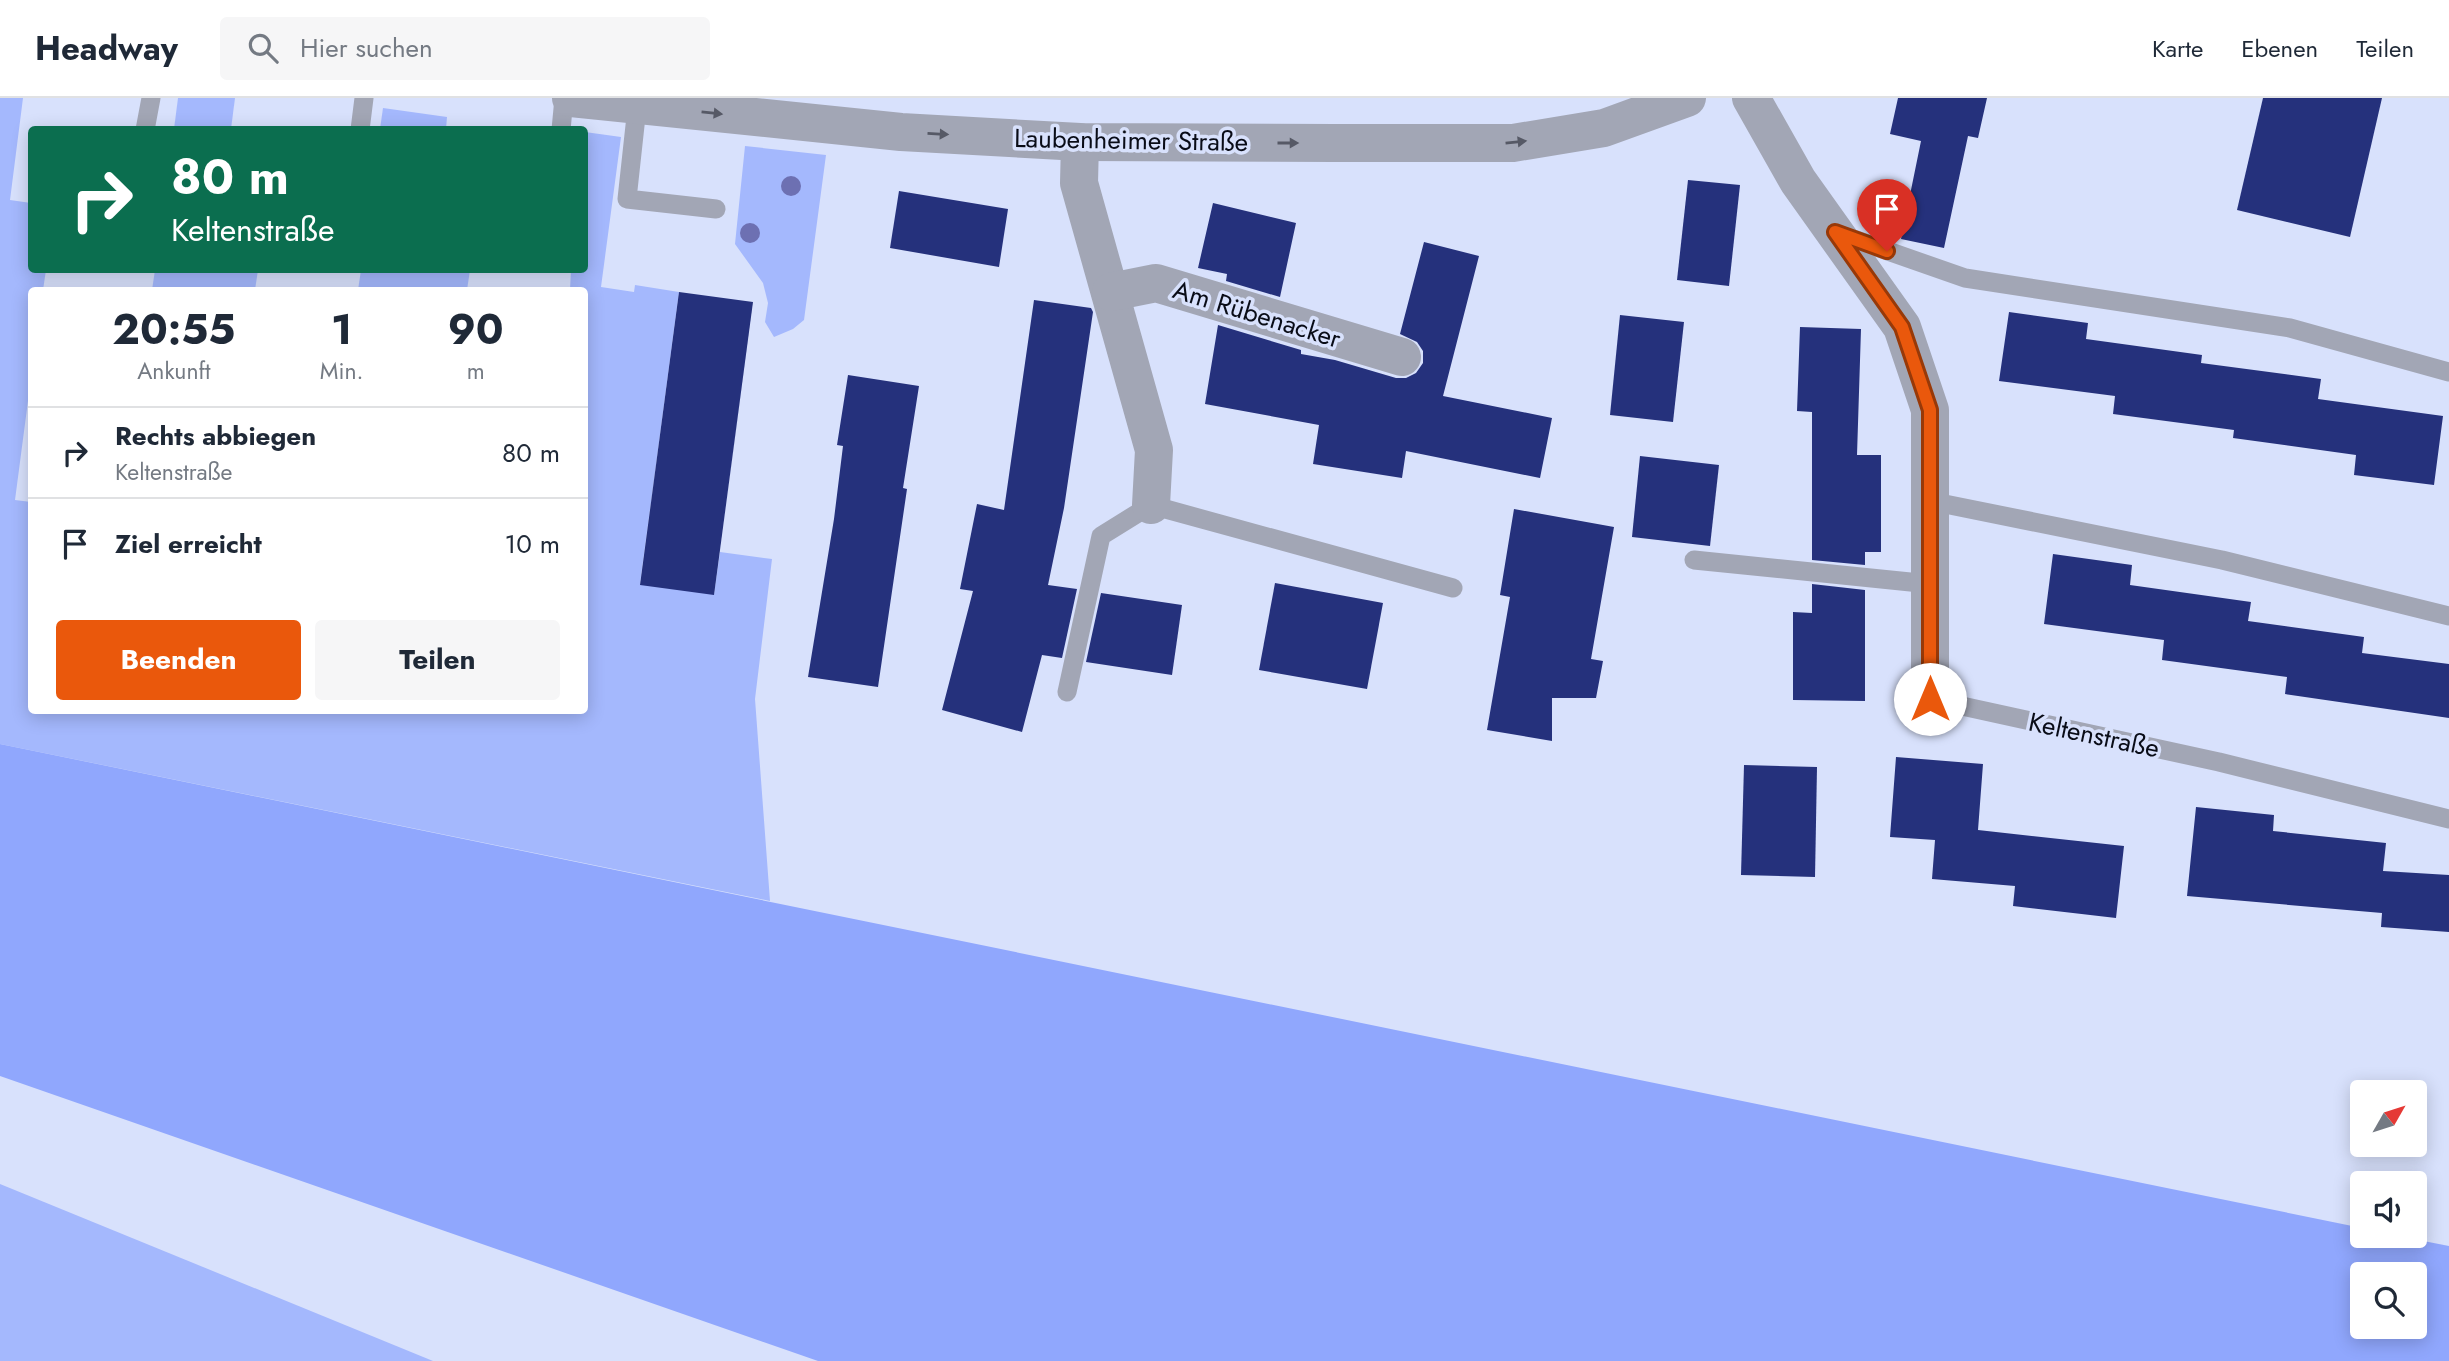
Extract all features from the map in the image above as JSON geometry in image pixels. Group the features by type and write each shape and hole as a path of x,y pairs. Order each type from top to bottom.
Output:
{"street":[{"name":"Laubenheimer Straße","path":"571,98 637,101 901,132 1080,142 1513,143 1604,128 1687,98"},
{"name":"Keltenstraße","path":"1751,98 1798,181 1902,327 1930,410 1930,699"},
{"path":"1080,142 1079,183 1154,450 1151,505"},
{"name":"Am Rübenacker","path":"1111,292 1156,283 1402,357"}],"lane":[{"path":"146,126 150,98"},
{"path":"360,126 364,98"},
{"path":"561,126 564,98"},
{"path":"637,101 627,199 716,209"},
{"path":"1835,232 1965,278 2290,328 2449,372"},
{"path":"1930,501 2222,560 2449,616"},
{"path":"1067,692 1101,536 1151,505 1453,589"},
{"path":"1694,560 1930,584"},
{"name":"Keltenstraße","path":"1930,699 2218,762 2449,819"}],"shaded area":[{"path":"0,98 23,98 10,200 28,203 28,273 46,273 43,287 28,287 28,401 15,500 28,502 28,714 588,714 588,287 570,287 571,273 588,273 588,132 621,137 601,287 634,292 635,285 679,292 640,584 714,594 720,552 772,559 755,699 770,901 0,744"},
{"path":"178,98 235,98 231,126 174,126"},
{"path":"383,108 447,117 446,126 380,126"},
{"path":"745,146 826,155 804,320 793,329 774,337 765,322 768,303 763,283 735,244"},
{"path":"155,273 258,273 255,287 152,287"},
{"path":"361,273 470,273 467,287 358,287"},
{"path":"0,744 2350,1226 2350,1248 2427,1248 2427,1242 2449,1246 2449,1361 818,1361 0,1076"},
{"path":"0,1184 433,1361 0,1361"}],"building":[{"path":"1898,98 1987,98 1978,138 1968,136 1944,248 1901,239 1921,141 1890,134"},
{"path":"2263,98 2382,98 2350,237 2237,210"},
{"path":"1688,180 1740,185 1729,286 1677,280"},
{"path":"899,191 1008,209 999,267 890,248"},
{"path":"1213,203 1296,223 1280,297 1226,281 1227,274 1198,268"},
{"path":"1424,242 1479,256 1443,396 1552,418 1540,478 1406,451 1402,478 1313,464 1319,425 1205,404 1218,325 1301,350 1301,354 1335,360 1396,378 1406,378 1416,373 1423,363 1423,351 1417,342 1400,334"},
{"path":"679,292 753,302 714,595 640,585"},
{"path":"1034,300 1091,308 1093,312 1064,508 1048,585 1077,589 1062,658 1042,655 1022,732 942,710 973,591 960,589 977,504 1004,510"},
{"path":"2009,312 2088,323 2086,339 2202,355 2201,363 2321,379 2318,399 2443,416 2434,485 2354,475 2356,455 2233,438 2234,430 2113,414 2115,396 1999,381"},
{"path":"1620,315 1684,322 1673,422 1610,415"},
{"path":"1800,327 1861,329 1857,455 1881,455 1881,552 1865,552 1865,565 1812,560 1812,412 1797,411"},
{"path":"848,375 919,386 878,687 808,677 834,519 843,446 837,445"},
{"path":"1640,456 1719,465 1710,546 1632,537"},
{"path":"1514,509 1614,527 1591,659 1603,661 1596,698 1552,698 1552,741 1487,730 1510,597 1500,595"},
{"path":"2053,554 2132,565 2130,585 2251,602 2248,621 2364,637 2362,653 2449,664 2449,718 2285,694 2287,677 2162,660 2164,640 2044,624"},
{"path":"1275,583 1383,603 1367,689 1259,670"},
{"path":"1812,584 1865,590 1865,701 1793,700 1793,612 1812,613"},
{"path":"1101,593 1182,605 1172,675 1086,662"},
{"path":"1896,757 1983,764 1978,830 2124,846 2116,918 2013,906 2015,886 1932,879 1935,840 1890,837"},
{"path":"1744,765 1817,767 1815,877 1741,875"},
{"path":"2196,807 2274,815 2273,831 2386,843 2383,871 2449,875 2449,932 2381,927 2382,913 2187,896"}],"route":[{"path":"1887,251 1835,232 1902,327 1930,410 1930,699"}]}
